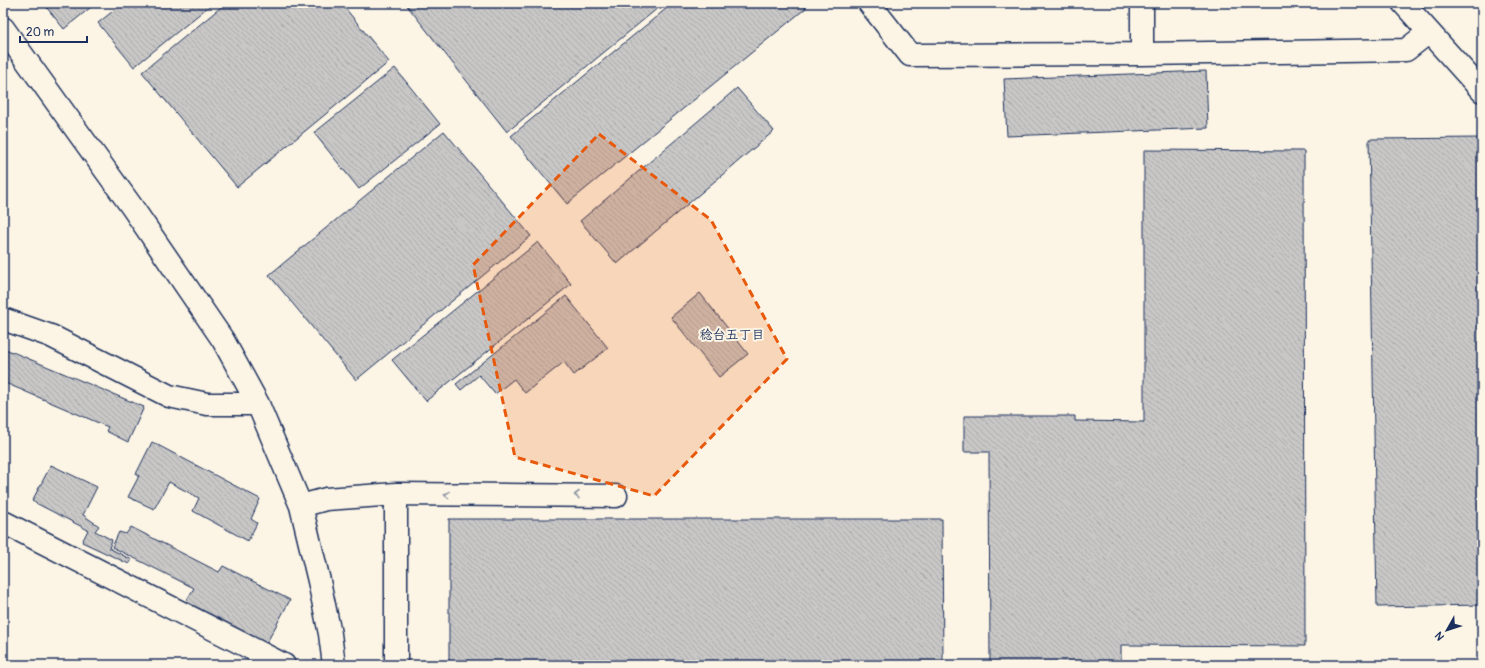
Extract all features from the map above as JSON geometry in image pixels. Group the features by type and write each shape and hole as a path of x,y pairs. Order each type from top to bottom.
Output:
{"street":[{"path":"869,3 910,55 1142,54 1406,50 1429,32"},
{"path":"1142,3 1142,54"},
{"path":"1403,3 1482,91"},
{"path":"3,28 132,207 224,340 258,404 301,506 319,581 330,634 334,665"},
{"path":"3,319 51,336 169,396 207,404 258,404"},
{"path":"301,506 326,499 396,494 616,496"},
{"path":"396,494 396,665"},
{"path":"3,522 284,665"}],"highlighted area":[{"path":"599,134 711,220 787,359 654,496 515,457 473,265"}],"building":[{"path":"43,3 96,3 64,29"},
{"path":"123,3 213,3 134,67 98,23"},
{"path":"226,3 341,3 389,62 237,187 142,72"},
{"path":"405,3 664,3 507,132"},
{"path":"673,3 803,3 806,8 567,204 511,136"},
{"path":"395,68 440,124 359,189 314,133"},
{"path":"1206,71 1208,128 1007,136 1004,79"},
{"path":"737,88 774,131 617,264 580,221"},
{"path":"444,131 531,236 356,380 269,275"},
{"path":"1482,138 1482,605 1377,607 1369,139"},
{"path":"1144,150 1304,151 1305,646 1121,645 1121,665 990,665 989,452 964,452 964,416 1075,416 1075,421 1144,422"},
{"path":"538,242 571,284 426,401 392,360"},
{"path":"700,293 748,354 719,377 671,317"},
{"path":"566,296 608,348 574,375 564,362 525,393 514,379 495,394 479,375 461,390 456,384"},
{"path":"3,348 144,407 128,442 106,431 108,427 3,382"},
{"path":"152,442 260,499 251,519 257,523 248,541 193,511 199,498 169,482 154,509 128,497 139,476 136,474"},
{"path":"51,465 97,487 83,515 99,526 95,531 112,540 109,548 132,560 129,564 82,542 88,530 32,501"},
{"path":"449,519 942,519 943,665 449,665"},
{"path":"131,527 219,572 223,566 290,600 266,644 185,603 194,588 112,547 119,532 126,534"}],"district":[{"name":"稔台五丁目","path":"732,334"}]}
